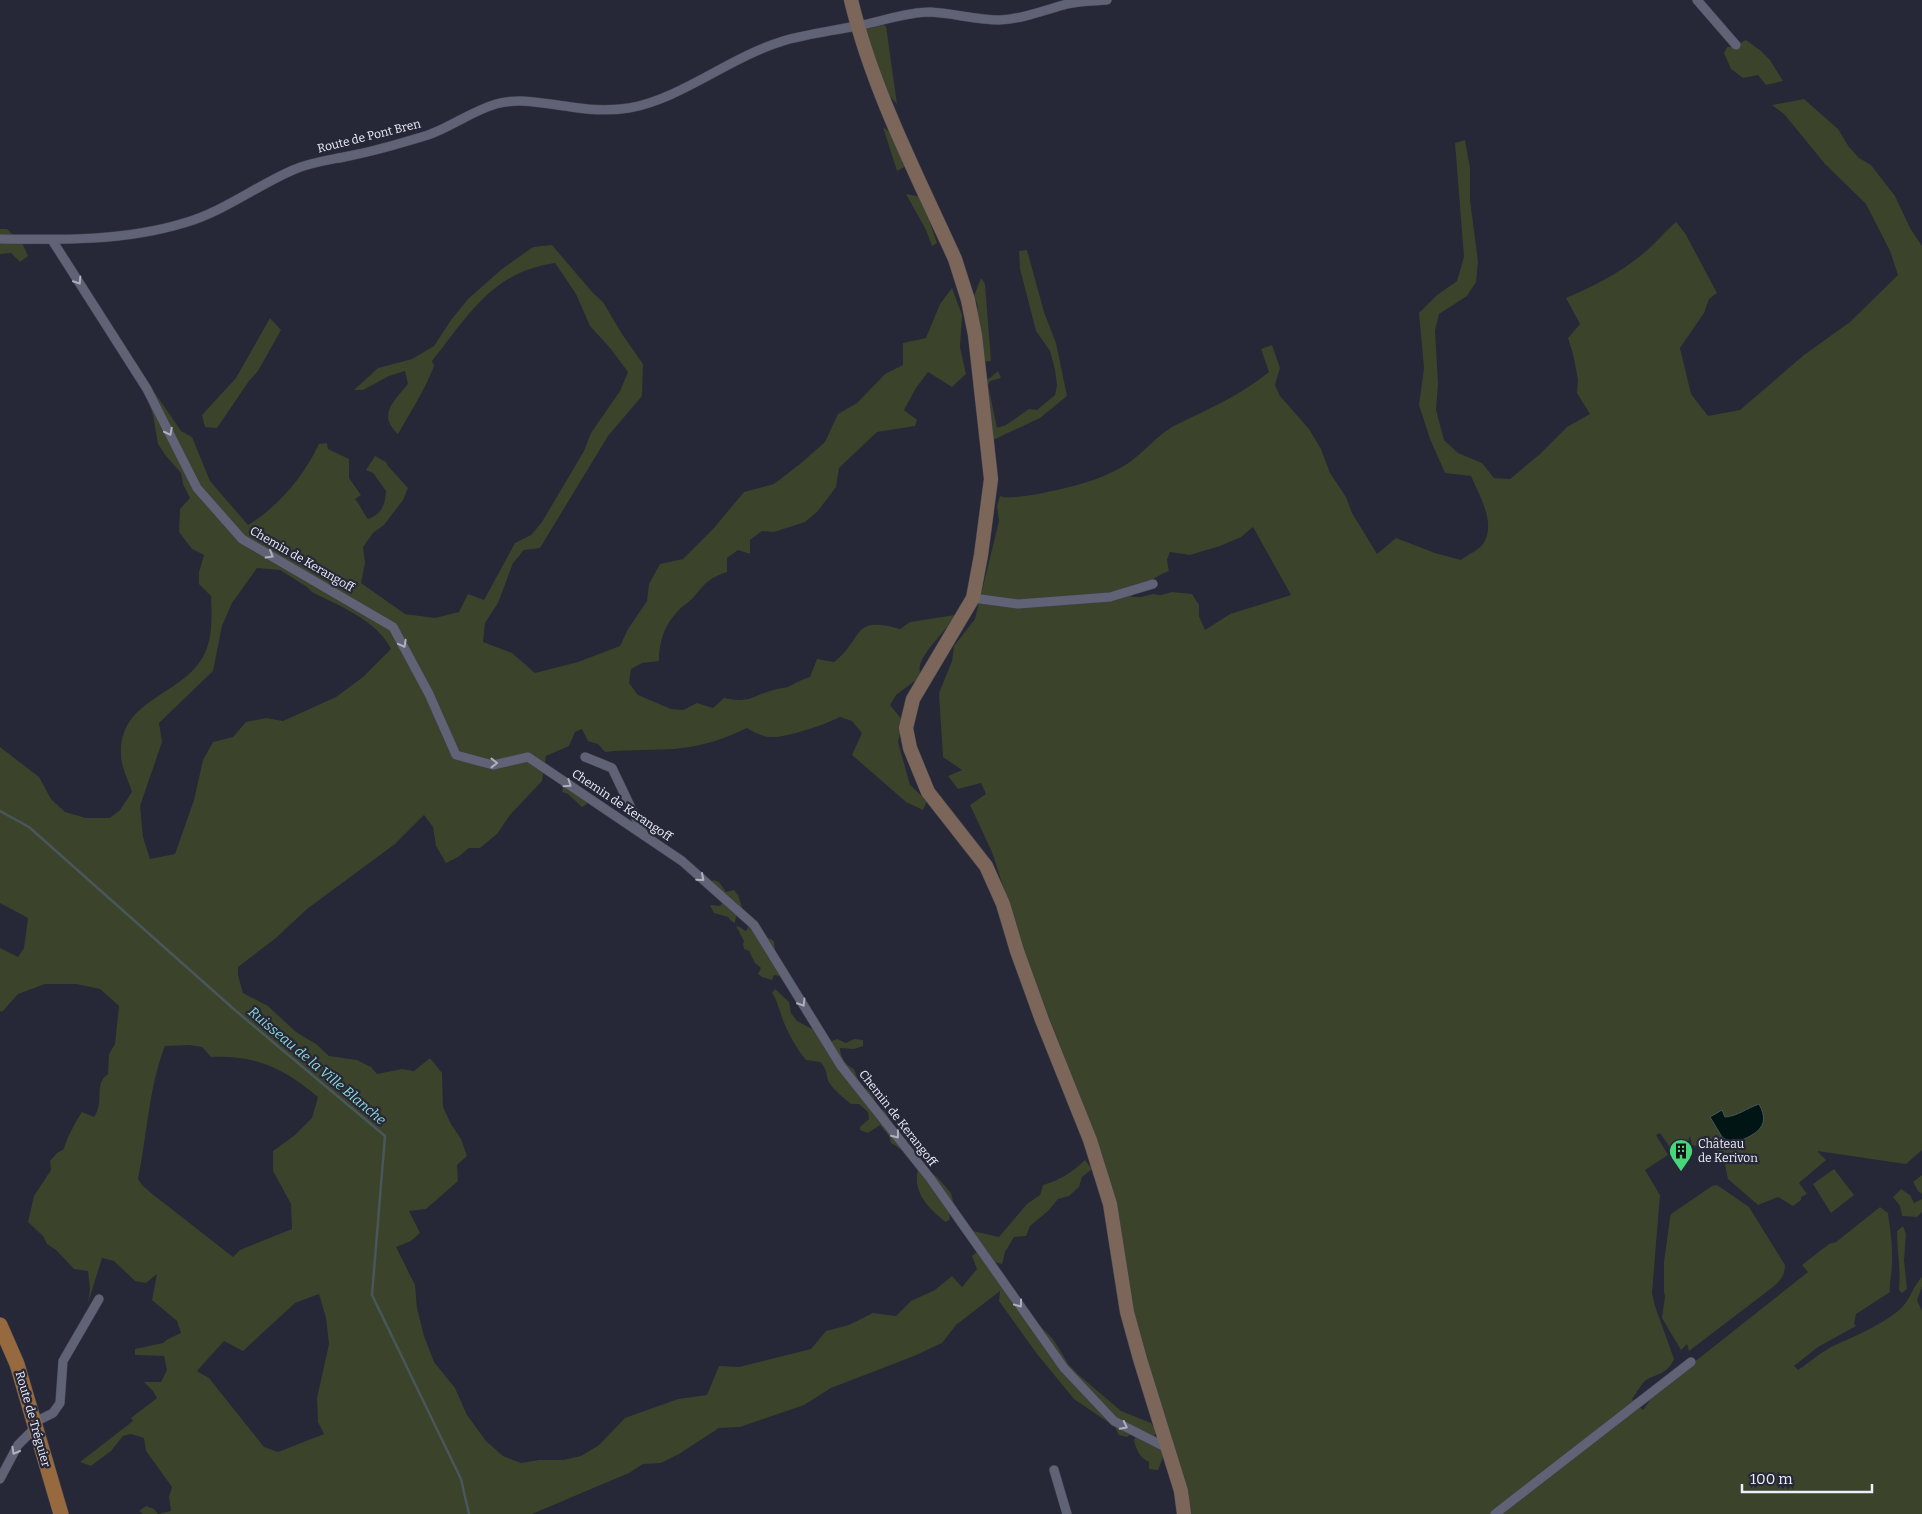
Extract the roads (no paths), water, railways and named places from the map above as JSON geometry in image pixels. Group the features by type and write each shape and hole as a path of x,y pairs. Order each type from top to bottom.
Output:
{"main road":[{"name":"Route de Tréguier","path":"0,1325 17,1364 60,1514"}],"street":[{"path":"851,0 857,26 882,96 955,259 968,300 975,335 991,479 973,598 913,699 906,728 910,748 928,792 986,866 1003,904 1042,1020 1090,1140 1110,1204 1127,1312 1181,1491 1184,1514"},
{"name":"Route de Pont Bren","path":"0,239 52,240 95,238 150,231 184,224 211,214 267,182 296,169 316,162 352,156 431,134 475,112 505,102 539,103 599,110 629,108 681,89 753,52 782,41 822,31 857,26 910,13 954,13 999,20 1033,14 1076,2 1107,0"},
{"path":"1697,0 1736,45"},
{"name":"Chemin de Kerangoff","path":"52,240 147,389 197,488 242,539 394,627 429,694 456,755 493,765 528,757 682,861 754,924 841,1066 930,1178 1064,1368 1114,1421 1169,1449"},
{"path":"973,598 1018,604 1101,598 1153,584"},
{"path":"586,757 612,768 644,835"},
{"path":"0,1479 18,1445 35,1424 53,1413 60,1403 63,1361 99,1299"},
{"path":"1495,1514 1690,1362"},
{"path":"1054,1470 1067,1514"}],"waterway":[{"name":"Ruisseau de la Ville Blanche","path":"0,811 29,827 236,1011 385,1136 372,1295 461,1479 469,1514"}],"place":[{"name":"Château de Kerivon","path":"1681,1172"}]}
